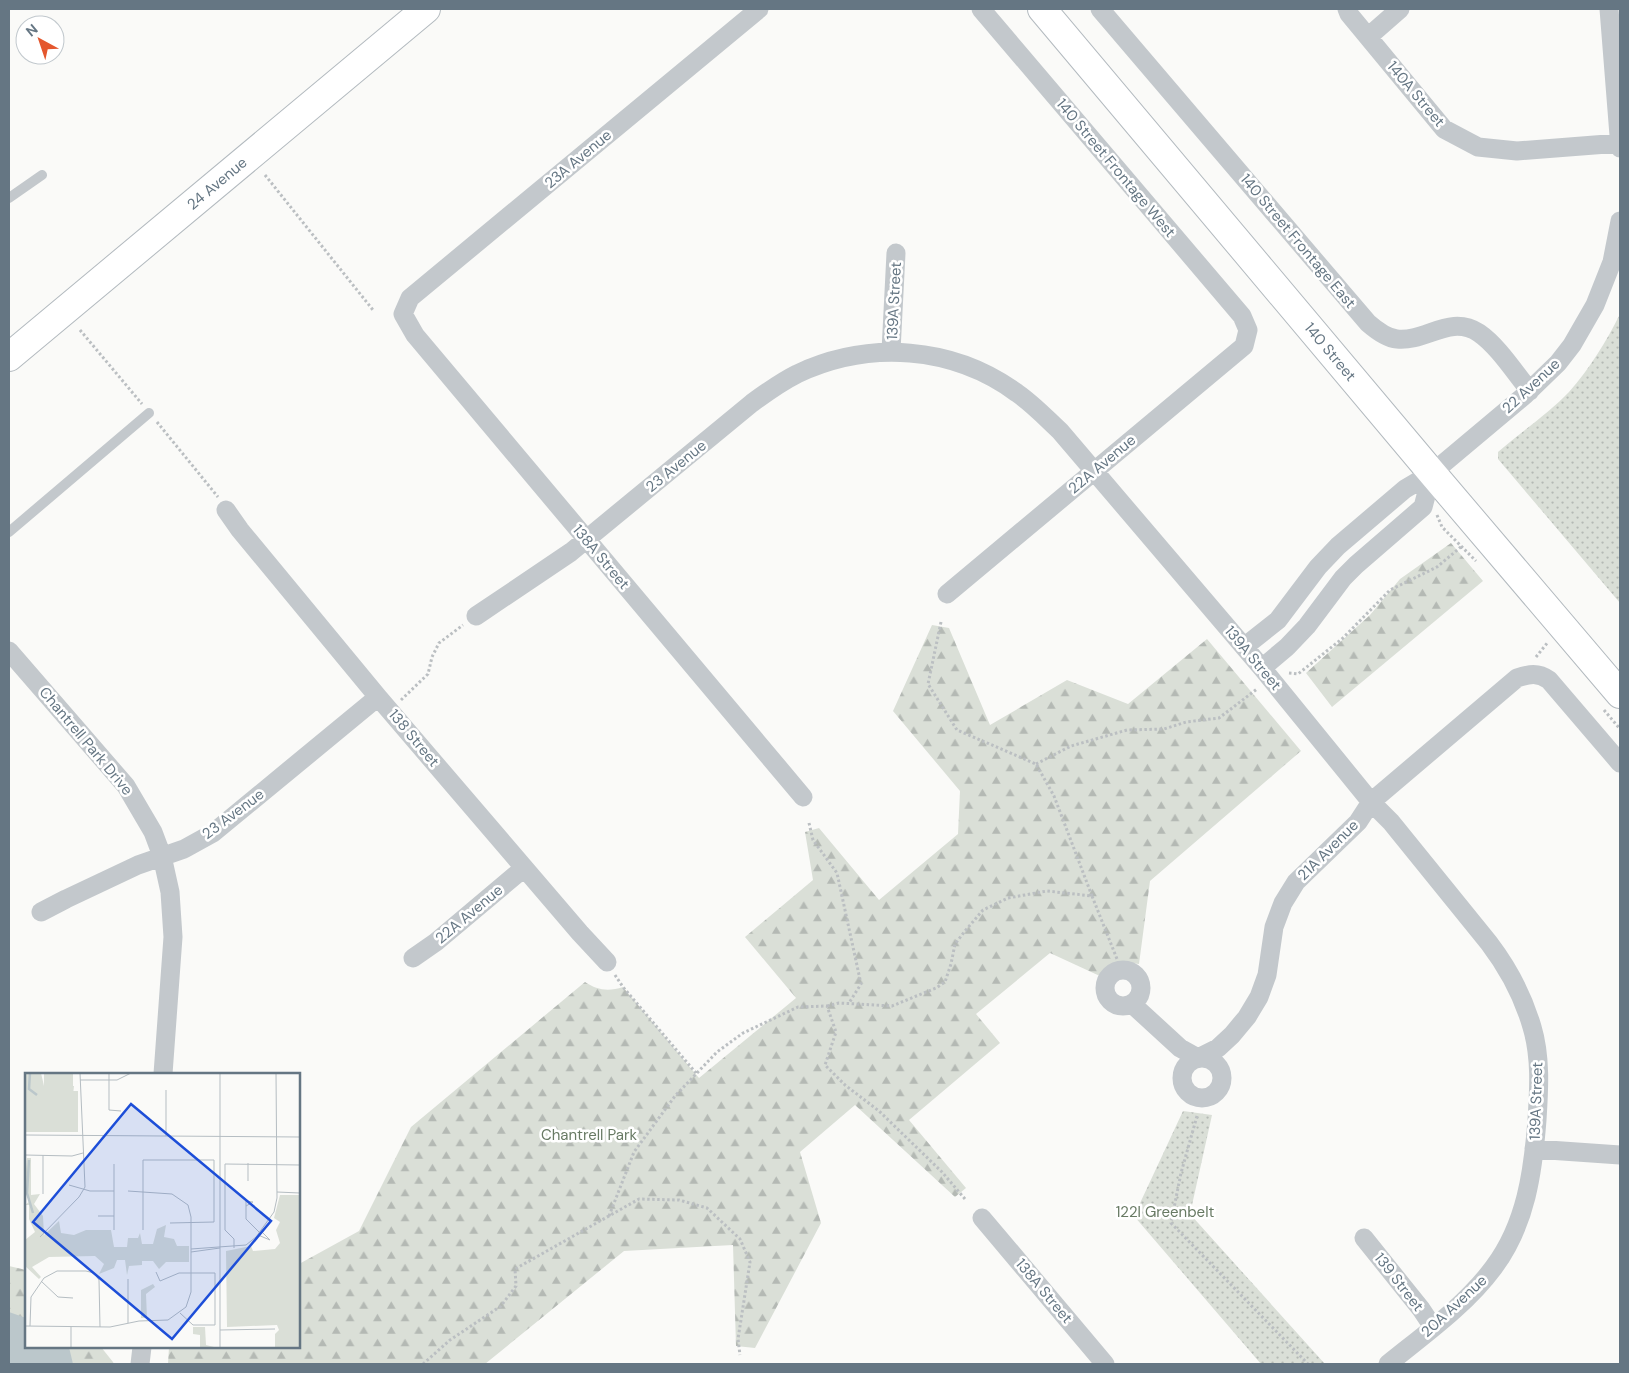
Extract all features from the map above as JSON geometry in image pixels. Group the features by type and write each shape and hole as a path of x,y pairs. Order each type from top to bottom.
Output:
{"main road":[{"name":"140 Street","path":"1042,9 1620,694"},
{"name":"24 Avenue","path":"9,356 421,10"}],"street":[{"name":"23A Avenue","path":"403,314 410,298 759,9"},
{"name":"140 Street Frontage West","path":"981,9 1242,316 1248,330"},
{"name":"140 Street Frontage East","path":"1100,9 1368,323 1380,333 1396,339 1413,339 1445,327 1462,327 1478,332 1490,343 1530,390"},
{"name":"140A Street","path":"1347,9 1349,14 1444,128 1478,147 1517,151 1620,132"},
{"path":"1368,36 1400,9"},
{"path":"1609,9 1620,148"},
{"name":"22 Avenue","path":"1244,647 1278,620 1318,567 1338,546 1405,489 1432,473 1530,390 1558,363 1572,345 1595,305 1612,262 1620,221"},
{"name":"139A Street","path":"896,253 891,351 917,353 970,367 1017,393 1060,431 1244,647 1262,677 1371,802 1391,822 1501,959 1520,995 1532,1028 1540,1078 1534,1149"},
{"name":"138A Street","path":"403,314 415,335 803,797"},
{"name":"22A Avenue","path":"947,594 1244,346 1248,330"},
{"name":"23 Avenue","path":"476,616 571,552 773,387 796,374 820,364 845,357 891,351"},
{"path":"1262,677 1307,626 1343,578 1423,507 1432,473"},
{"name":"138 Street","path":"226,510 240,530 378,697 607,962"},
{"path":"1338,546 1356,565"},
{"name":"Chantrell Park Drive","path":"9,651 126,786 153,832 162,856 170,892 173,937 163,1073"},
{"name":"21A Avenue","path":"1132,1004 1180,1048 1198,1058 1218,1048 1247,1018 1259,997 1267,975 1274,927 1282,903 1296,882 1358,822 1371,802 1517,678 1536,674 1549,680 1620,763"},
{"name":"23 Avenue","path":"41,912 120,874 184,849 213,833 378,697"},
{"name":"22A Avenue","path":"413,958 436,942 524,868"},
{"path":"1534,1149 1620,1155"},
{"name":"20A Avenue","path":"1388,1364 1475,1290 1494,1267 1518,1223 1526,1200 1532,1174 1534,1149"},
{"name":"138A Street","path":"982,1218 1105,1364"},
{"name":"139 Street","path":"1364,1238 1421,1309 1433,1327"},
{"path":"140,1364 142,1348"}],"lane":[{"path":"9,198 42,175"},
{"path":"9,532 149,413"}],"path":[{"path":"266,175 373,310"},
{"path":"1280,672 1298,674 1343,638 1390,590 1437,567 1462,546"},
{"path":"396,704 428,674 432,657 439,644 476,616"},
{"path":"941,622 928,684 957,730 1036,764 1054,796 1117,959"},
{"path":"1533,661 1548,642"},
{"path":"1036,764 1071,746 1127,730 1164,729 1186,722 1220,718 1262,677"},
{"path":"809,823 813,840 838,872 861,984 848,1003"},
{"path":"609,1216 634,1152 675,1096 717,1052 743,1033 798,1007 828,1006 839,1003 892,1006 936,988 945,982 955,944 983,910 1008,898 1047,891 1092,896"},
{"path":"607,962 623,987 696,1074"},
{"path":"828,1006 836,1032 825,1064 845,1085 879,1111 942,1172 965,1199"},
{"path":"1197,1116 1181,1173 1171,1223 1308,1364"},
{"path":"423,1364 450,1340 501,1306 516,1286 515,1269 639,1199 679,1200 707,1208 740,1239 750,1262 738,1339 740,1355"}],"green space":[{"path":"1620,314 1620,603 1498,459 1498,452 1569,392 1584,374"},
{"path":"1451,543 1483,581 1332,707 1306,673 1370,615 1400,579"},
{"name":"Chantrell Park","path":"932,625 949,628 990,725 1067,680 1128,704 1207,639 1301,751 1150,881 1139,964 1118,966 1102,977 1050,953 976,1014 1000,1043 909,1120 966,1188 955,1197 855,1105 800,1152 821,1223 755,1348 736,1346 733,1245 624,1251 485,1364 168,1364 169,1348 300,1348 300,1263 359,1231 411,1127 585,982 603,989 623,987 699,1078 796,998 745,937 813,880 805,832 819,828 879,900 958,834 960,791 893,711"},
{"name":"122l Greenbelt","path":"1183,1111 1212,1115 1190,1214 1325,1364 1261,1364 1134,1216"},
{"path":"9,1266 25,1270 25,1348 102,1348 114,1364 9,1364"}],"shaded area":[{"path":"9,1312 25,1318 25,1348 69,1348 73,1364 9,1364"}]}
